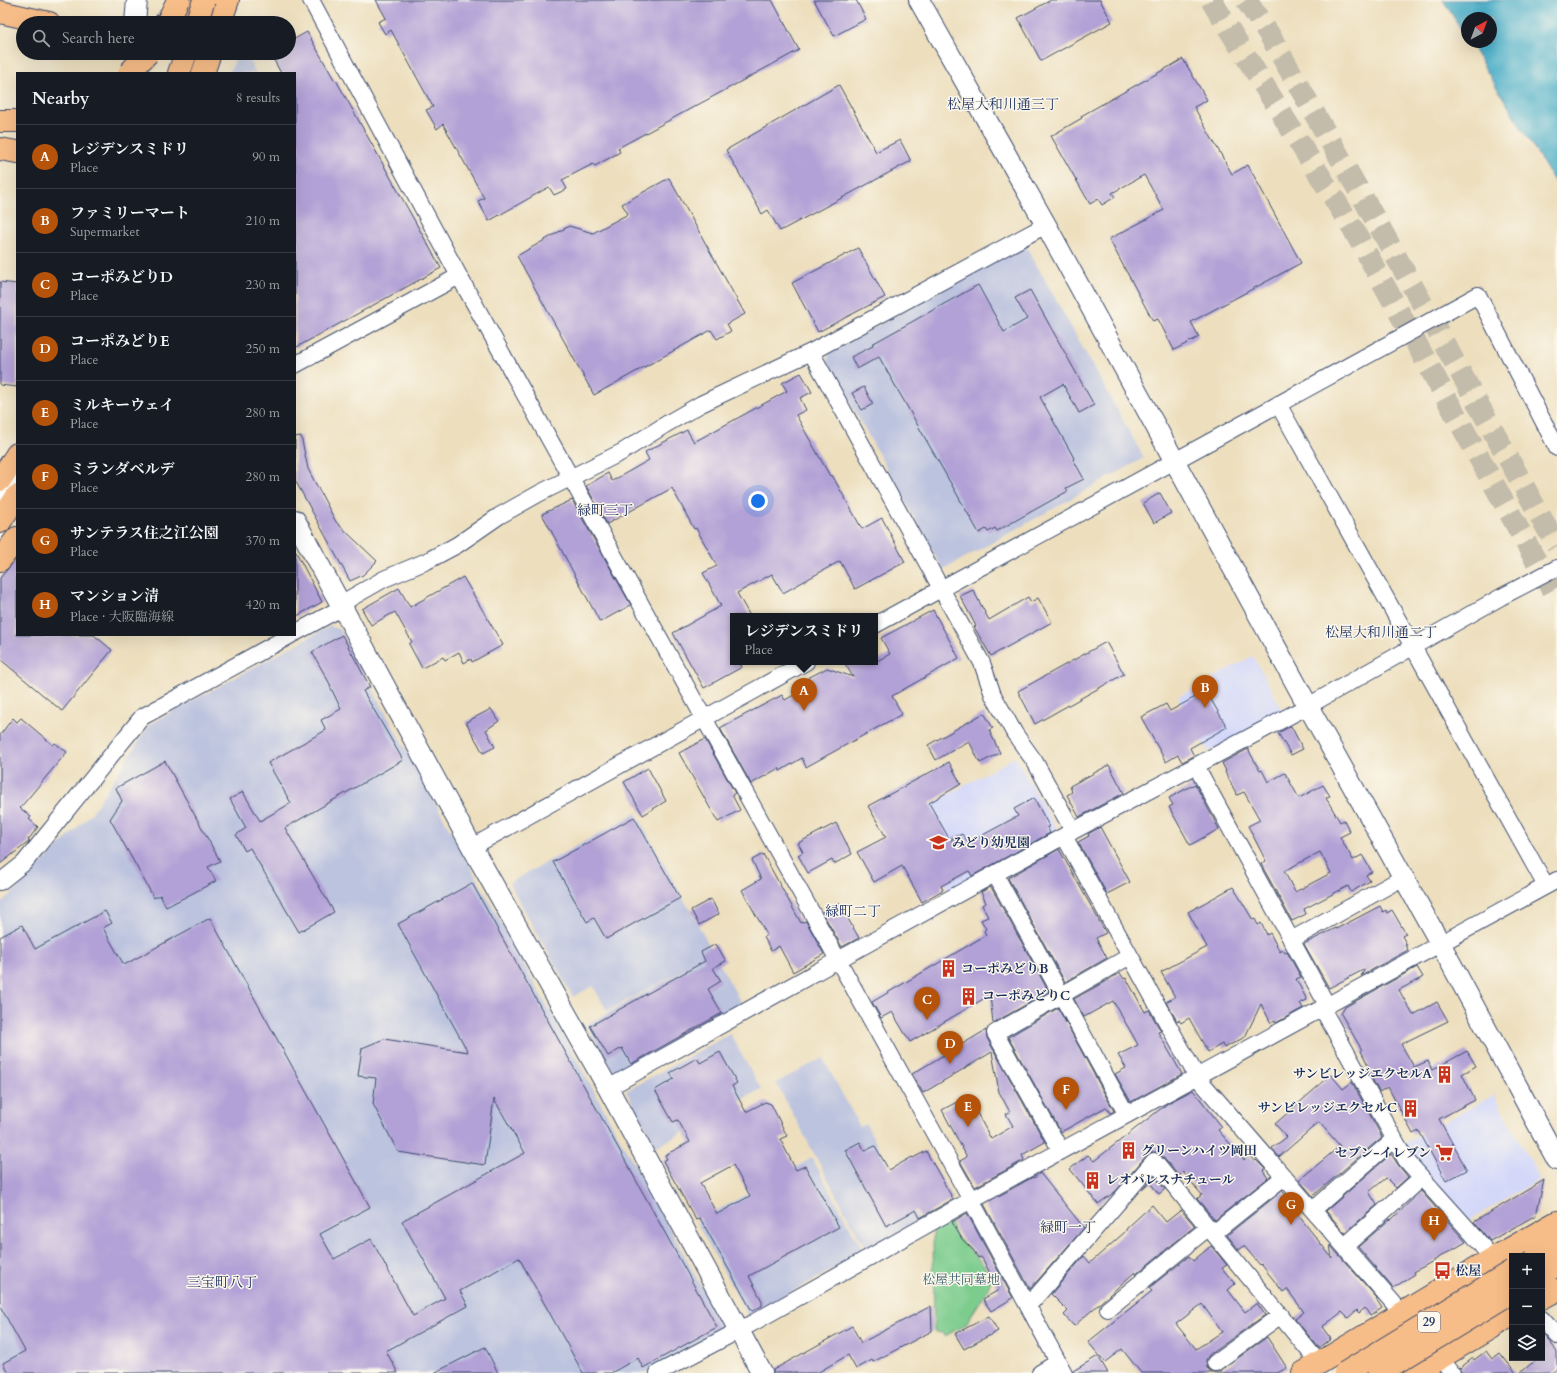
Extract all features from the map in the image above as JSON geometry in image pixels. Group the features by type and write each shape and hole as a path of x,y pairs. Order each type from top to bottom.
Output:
{"main road":[{"path":"170,16 178,0"},
{"path":"198,16 204,0"},
{"path":"184,16 211,0"},
{"path":"222,16 228,0"},
{"path":"0,12 18,16"},
{"path":"0,27 16,29"},
{"path":"130,72 141,60"},
{"path":"179,72 184,60"},
{"path":"203,72 208,60"},
{"path":"0,121 16,121"},
{"path":"0,149 16,152"},
{"path":"0,480 16,456"},
{"path":"0,522 16,498"},
{"path":"0,560 16,539"},
{"path":"1311,1368 1492,1259 1557,1222"},
{"path":"1542,1253 1557,1244"},
{"path":"1545,1272 1557,1265"},
{"name":"29","path":"1345,1373 1509,1273"},
{"path":"1545,1296 1557,1290"},
{"name":"29","path":"1379,1373 1509,1294"},
{"path":"1415,1373 1446,1365 1509,1318"}],"street":[{"path":"135,16 136,0"},
{"path":"311,0 459,276 971,1200 1061,1368 1040,1373"},
{"path":"919,0 1046,225 1174,462 1404,877 1557,1160"},
{"path":"133,72 134,60"},
{"path":"296,632 343,607 349,599 378,582 427,561 451,548 499,516 622,452 701,404 810,352 1046,225"},
{"path":"296,364 459,276"},
{"path":"878,623 1478,295 1557,448"},
{"path":"810,352 982,663 993,695 1015,734 1035,762 1130,956 1197,1076 1446,1365"},
{"path":"658,1373 1197,1076 1552,883 1413,647 1278,404"},
{"path":"0,504 16,480"},
{"path":"296,522 472,846 608,1088 762,1373"},
{"path":"608,1088 1069,833 1308,706 1557,568"},
{"path":"0,882 24,863 142,717 289,636"},
{"path":"472,846 800,665"},
{"path":"1196,766 1291,940 1406,1160 1475,1237 1492,1259"},
{"path":"996,874 1127,1115"},
{"path":"1291,940 1404,877"},
{"path":"1061,1151 995,1033 1130,956"},
{"path":"1313,1210 1394,1139"},
{"path":"1028,1306 1154,1161 1281,1315 1311,1368"},
{"path":"1108,1309 1211,1230 1284,1177"},
{"path":"1345,1246 1421,1178"},
{"path":"1215,1363 1281,1315"},
{"path":"1545,1322 1557,1336"}],"shaded area":[{"path":"235,60 249,60 255,72 229,72"},
{"path":"1025,244 1144,458 943,570 827,361 830,352"},
{"path":"330,626 340,630 725,1329 645,1373 0,1373 0,903 8,897 91,814 150,724"},
{"path":"1253,656 1283,711 1208,752 1178,697"},
{"path":"1015,757 1057,830 949,892 907,818"},
{"path":"636,813 743,1006 616,1077 586,1025 713,954 607,1011 593,986 573,997 509,883"},
{"path":"730,1034 761,1089 657,1147 626,1091"},
{"path":"823,1058 860,1127 866,1124 919,1221 866,1250 776,1083"},
{"path":"1494,1095 1540,1179 1467,1221 1410,1155 1403,1144"},
{"path":"812,1158 864,1252 748,1316 696,1222"}],"green space":[{"name":"松屋共同墓地","path":"950,1223 957,1237 983,1264 992,1278 987,1291 965,1325 945,1336 943,1332 940,1333 934,1331 933,1231"}],"water":[{"path":"1443,0 1557,0 1557,186 1473,48 1497,48 1497,12 1461,12 1461,29"}],"building":[{"path":"376,0 772,0 799,50 618,148 620,152 595,166 593,164 562,180 567,189 554,195 549,187 489,221 478,201 484,198 443,124 437,129 426,110 433,107 391,30 385,34 378,22 386,18"},
{"path":"814,0 856,0 866,19 834,36"},
{"path":"1051,0 1100,0 1112,22 1041,61 1018,18"},
{"path":"307,32 335,81 336,80 441,268 296,347 296,72 280,72 274,60 296,60 296,38"},
{"path":"1183,59 1207,100 1194,107 1232,174 1248,165 1301,263 1191,322 1199,337 1174,350 1158,319 1153,321 1109,239 1164,210 1144,175 1112,193 1115,197 1102,205 1098,199 1090,204 1051,136 1082,118 1081,116"},
{"path":"839,85 876,152 900,140 911,161 780,231 768,210 762,214 726,150"},
{"path":"669,178 745,314 727,324 731,331 717,339 711,330 594,395 517,256 569,226 593,233 628,214 622,204"},
{"path":"858,248 885,297 818,332 792,283"},
{"path":"0,282 16,284 16,387 0,385"},
{"path":"978,285 1004,332 1027,319 1015,298 1030,290 1094,405 1079,413 1063,384 1040,397 1084,479 1066,488 1068,491 997,531 995,528 988,532 986,529 979,533 879,357 857,369 851,357 873,346 872,344"},
{"path":"801,373 812,392 800,398 806,410 796,415 862,529 882,518 905,562 855,589 840,561 783,593 772,574 737,593 748,613 730,613 730,665 741,665 742,667 704,688 673,633 721,606 703,573 717,566 696,528 694,529 672,488 607,524 586,486 608,473 612,481 649,460 645,452 687,430 694,442 787,391 782,383"},
{"path":"864,387 873,404 862,410 852,393"},
{"path":"301,436 308,469 336,522 377,561 363,575 350,581 296,482 296,437"},
{"path":"1160,493 1171,513 1154,523 1143,503"},
{"path":"572,500 631,605 600,622 542,514"},
{"path":"296,552 322,602 296,616"},
{"path":"16,559 16,636 95,636 112,650 62,711 0,659 0,578"},
{"path":"463,577 503,645 472,662 471,659 464,663 459,652 445,660 443,657 422,668 409,644 412,642 395,612 371,625 362,609 399,588 410,607"},
{"path":"973,590 989,620 1028,597 1031,602 1038,598 1052,622 991,656 974,627 976,626 960,596"},
{"path":"933,610 959,658 892,696 902,714 806,767 802,758 780,771 779,768 751,784 720,728 782,695 785,700 812,685 808,678 827,668 853,677 846,665 878,665 878,660 890,654 881,638"},
{"path":"342,635 370,687 363,691 403,760 285,828 334,912 299,932 250,848 245,851 236,835 246,828 230,799 243,792 260,821 291,803 268,763 326,730 321,720 341,709 331,686 312,652"},
{"path":"1106,642 1124,674 1035,724 1018,691"},
{"path":"1206,691 1227,727 1190,748 1194,756 1182,762 1178,755 1166,762 1141,717 1166,704 1170,711"},
{"path":"491,709 499,721 486,730 495,747 483,753 466,722"},
{"path":"984,713 993,728 989,730 1000,753 980,763 969,741 936,760 928,745"},
{"path":"13,718 17,722 21,718 53,745 55,743 67,752 20,808 31,817 29,819 38,827 28,840 30,841 0,864 0,735"},
{"path":"1291,726 1303,749 1291,755 1278,733"},
{"path":"705,739 735,793 732,795 740,810 718,822 679,753"},
{"path":"1248,749 1268,782 1285,773 1299,798 1323,785 1330,796 1326,798 1340,822 1344,820 1350,832 1340,837 1353,860 1362,855 1372,872 1366,875 1370,881 1351,892 1348,886 1304,909 1306,914 1292,921 1261,864 1266,861 1248,826 1260,820 1244,792 1237,795 1222,763","holes":["1320,852 1331,873 1295,892 1284,871"]},
{"path":"165,761 220,861 208,867 216,881 166,907 160,895 154,898 110,819 122,801 116,788"},
{"path":"949,762 961,784 929,803 950,840 962,834 968,843 1018,816 1014,809 1034,798 1049,826 1047,827 1050,833 972,876 969,871 941,886 943,890 922,902 902,866 874,882 857,852 886,837 868,806"},
{"path":"1109,765 1124,793 1079,817 1067,795 1072,792 1070,786"},
{"path":"648,768 666,801 643,815 624,782"},
{"path":"1195,784 1219,829 1190,845 1169,807 1173,805 1169,798"},
{"path":"634,817 680,898 606,939 594,918 587,922 553,862"},
{"path":"836,823 852,854 834,864 832,860 808,873 798,855 803,852 798,843"},
{"path":"1100,827 1130,882 1107,894 1078,842 1089,836 1088,834"},
{"path":"1059,849 1106,933 1096,938 1107,958 1065,982 1008,878"},
{"path":"763,854 801,923 806,921 824,954 793,972 779,946 771,951 764,937 767,935 742,890 761,879 752,860"},
{"path":"472,883 717,1327 643,1368 638,1358 611,1373 583,1373 519,1258 460,1291 468,1306 386,1351 398,1373 8,1373 3,1363 25,1351 0,1306 0,937 22,925 35,949 105,911 112,923 103,928 124,965 210,918 370,1207 320,1234 334,1259 371,1239 413,1316 445,1298 402,1221 525,1153 494,1099 485,1165 398,1152 373,1104 376,1078 358,1076 362,1048 384,1039 468,1052 398,924"},
{"path":"991,887 1049,992 993,1023 990,995 910,1042 892,1012 881,1018 872,1002 986,935 984,931 986,929 981,920 988,917 982,905 986,903 981,892"},
{"path":"1233,887 1253,920 1255,919 1258,925 1261,923 1267,935 1270,933 1280,952 1283,950 1285,953 1287,952 1301,977 1296,979 1307,1000 1300,1003 1303,1008 1276,1023 1275,1021 1271,1023 1261,1004 1245,1037 1224,1048 1222,1044 1208,1052 1189,1018 1181,1023 1179,1020 1177,1021 1166,1002 1175,997 1161,972 1207,947 1188,912"},
{"path":"711,899 719,914 699,925 691,910"},
{"path":"839,903 859,938 842,947 822,912"},
{"path":"1380,906 1383,912 1386,910 1387,913 1392,910 1406,934 1402,936 1408,950 1361,976 1365,969 1329,988 1304,944"},
{"path":"716,944 726,961 713,968 721,981 708,989 722,1013 631,1064 622,1048 608,1056 590,1026 705,961 701,952"},
{"path":"1417,967 1423,977 1399,990 1413,1015 1437,1002 1448,1021 1401,1044 1414,1067 1428,1061 1432,1070 1467,1051 1476,1066 1462,1074 1475,1100 1439,1119 1467,1170 1446,1181 1419,1131 1413,1134 1388,1087 1379,1092 1367,1069 1369,1067 1361,1051 1362,1050 1341,1014 1345,1007"},
{"path":"1120,973 1124,979 1126,978 1145,1012 1149,1010 1161,1031 1158,1032 1182,1074 1131,1102 1115,1074 1126,1068 1118,1055 1138,1045 1132,1034 1113,1001 1084,1017 1074,999"},
{"path":"1058,1008 1114,1111 1110,1113 1106,1107 1061,1132 1008,1037"},
{"path":"986,1030 987,1038 1045,1142 1022,1155 1024,1160 975,1187 960,1161 967,1157 942,1110 968,1096 991,1139 1013,1126 1006,1114 1010,1112 999,1092 992,1052 923,1093 912,1074"},
{"path":"720,1052 737,1083 732,1086 746,1112 765,1102 771,1104 787,1136 780,1139 796,1170 805,1166 839,1227 749,1276 762,1301 762,1306 752,1311 700,1218 696,1220 663,1161 667,1159 665,1155 690,1142 678,1120 673,1122 655,1090 674,1079 670,1073 697,1058 700,1063","holes":["733,1165 750,1196 717,1214 700,1183"]},
{"path":"1331,1075 1343,1089 1352,1082 1382,1137 1313,1196 1299,1180 1340,1146 1319,1122 1279,1157 1272,1148 1287,1137 1275,1124"},
{"path":"1193,1090 1222,1127 1218,1130 1244,1160 1249,1155 1254,1161 1256,1160 1265,1169 1263,1171 1268,1178 1215,1220 1197,1199 1202,1195 1183,1172 1179,1176 1161,1155 1157,1152 1152,1152 1147,1155 1116,1191 1098,1204 1070,1169 1088,1155 1094,1161 1168,1103"},
{"path":"860,1142 865,1151 875,1146 889,1170 926,1151 953,1199 920,1218 916,1210 886,1226 845,1150"},
{"path":"1391,1154 1408,1177 1396,1188 1386,1178 1369,1192 1377,1205 1345,1233 1326,1211"},
{"path":"1040,1173 1084,1228 1030,1289 984,1204 1033,1177 1034,1178"},
{"path":"1154,1176 1165,1189 1159,1194 1150,1183 1142,1190"},
{"path":"1544,1180 1536,1215 1490,1241 1474,1222"},
{"path":"1282,1191 1298,1208 1295,1211 1332,1258 1330,1245 1377,1298 1376,1299 1382,1308 1370,1316 1365,1308 1359,1313 1357,1310 1348,1318 1342,1312 1322,1327 1331,1339 1319,1348 1295,1319 1304,1312 1287,1289 1283,1292 1261,1264 1260,1265 1244,1246 1239,1250 1227,1235"},
{"path":"1421,1191 1466,1242 1414,1272 1415,1274 1393,1288 1358,1247 1390,1219 1391,1220"},
{"path":"1152,1205 1166,1222 1181,1210 1195,1226 1136,1274 1135,1272 1074,1326 1064,1315 1068,1311 1051,1294 1084,1256 1090,1263 1125,1232 1127,1228"},
{"path":"967,1213 1013,1298 991,1311 983,1299 999,1290 982,1258 978,1258 974,1251 962,1239 952,1222"},
{"path":"1211,1246 1227,1265 1222,1268 1235,1284 1228,1290 1245,1312 1257,1303 1265,1315 1209,1355 1206,1360 1207,1368 1212,1372 1220,1371 1267,1337 1287,1368 1277,1373 1141,1373 1122,1349 1105,1362 1088,1342 1152,1291 1149,1288 1189,1256 1193,1261","holes":["1202,1304 1222,1332 1196,1349 1176,1324"]},
{"path":"931,1306 932,1331 873,1362 872,1360 856,1369 848,1355 817,1373 773,1373 773,1370 852,1326 861,1343"},
{"path":"989,1316 998,1331 964,1349 955,1334"},
{"path":"1545,1337 1557,1351 1557,1369 1552,1373 1520,1373 1534,1361 1545,1361"},
{"path":"485,1347 498,1373 434,1373"},
{"path":"1486,1351 1492,1359 1500,1353 1516,1373 1461,1373 1460,1368 1473,1358 1474,1360"},
{"path":"1098,1356 1108,1373 1073,1373 1073,1371"}],"tunnel":[{"path":"1211,0 1356,234 1557,599"},
{"path":"1246,0 1269,34 1379,226 1557,546"}],"place":[{"name":"ファミリーマート","path":"1205,708"},
{"name":"レジデンスミドリ","path":"804,711"},
{"name":"みどり幼児園","path":"939,843"},
{"name":"コーポみどりB","path":"948,969"},
{"name":"コーポみどりC","path":"969,996"},
{"name":"コーポみどりD","path":"927,1020"},
{"name":"コーポみどりE","path":"950,1064"},
{"name":"サンビレッジエクセルA","path":"1445,1074"},
{"name":"サンビレッジエクセルC","path":"1410,1108"},
{"name":"ミランダベルデ","path":"1066,1110"},
{"name":"ミルキーウェイ","path":"968,1127"},
{"name":"グリーンハイツ岡田","path":"1128,1151"},
{"name":"セブン-イレブン","path":"1444,1153"},
{"name":"レオパレスナチュール","path":"1093,1180"},
{"name":"サンテラス住之江公園","path":"1291,1225"},
{"name":"マンション清","path":"1434,1241"},
{"name":"松屋","path":"1442,1271"}],"district":[{"name":"松屋大和川通三丁","path":"1003,104"},
{"name":"緑町三丁","path":"605,510"},
{"name":"松屋大和川通二丁","path":"1381,632"},
{"name":"緑町二丁","path":"853,911"},
{"name":"緑町一丁","path":"1068,1227"},
{"name":"三宝町八丁","path":"222,1282"}]}
